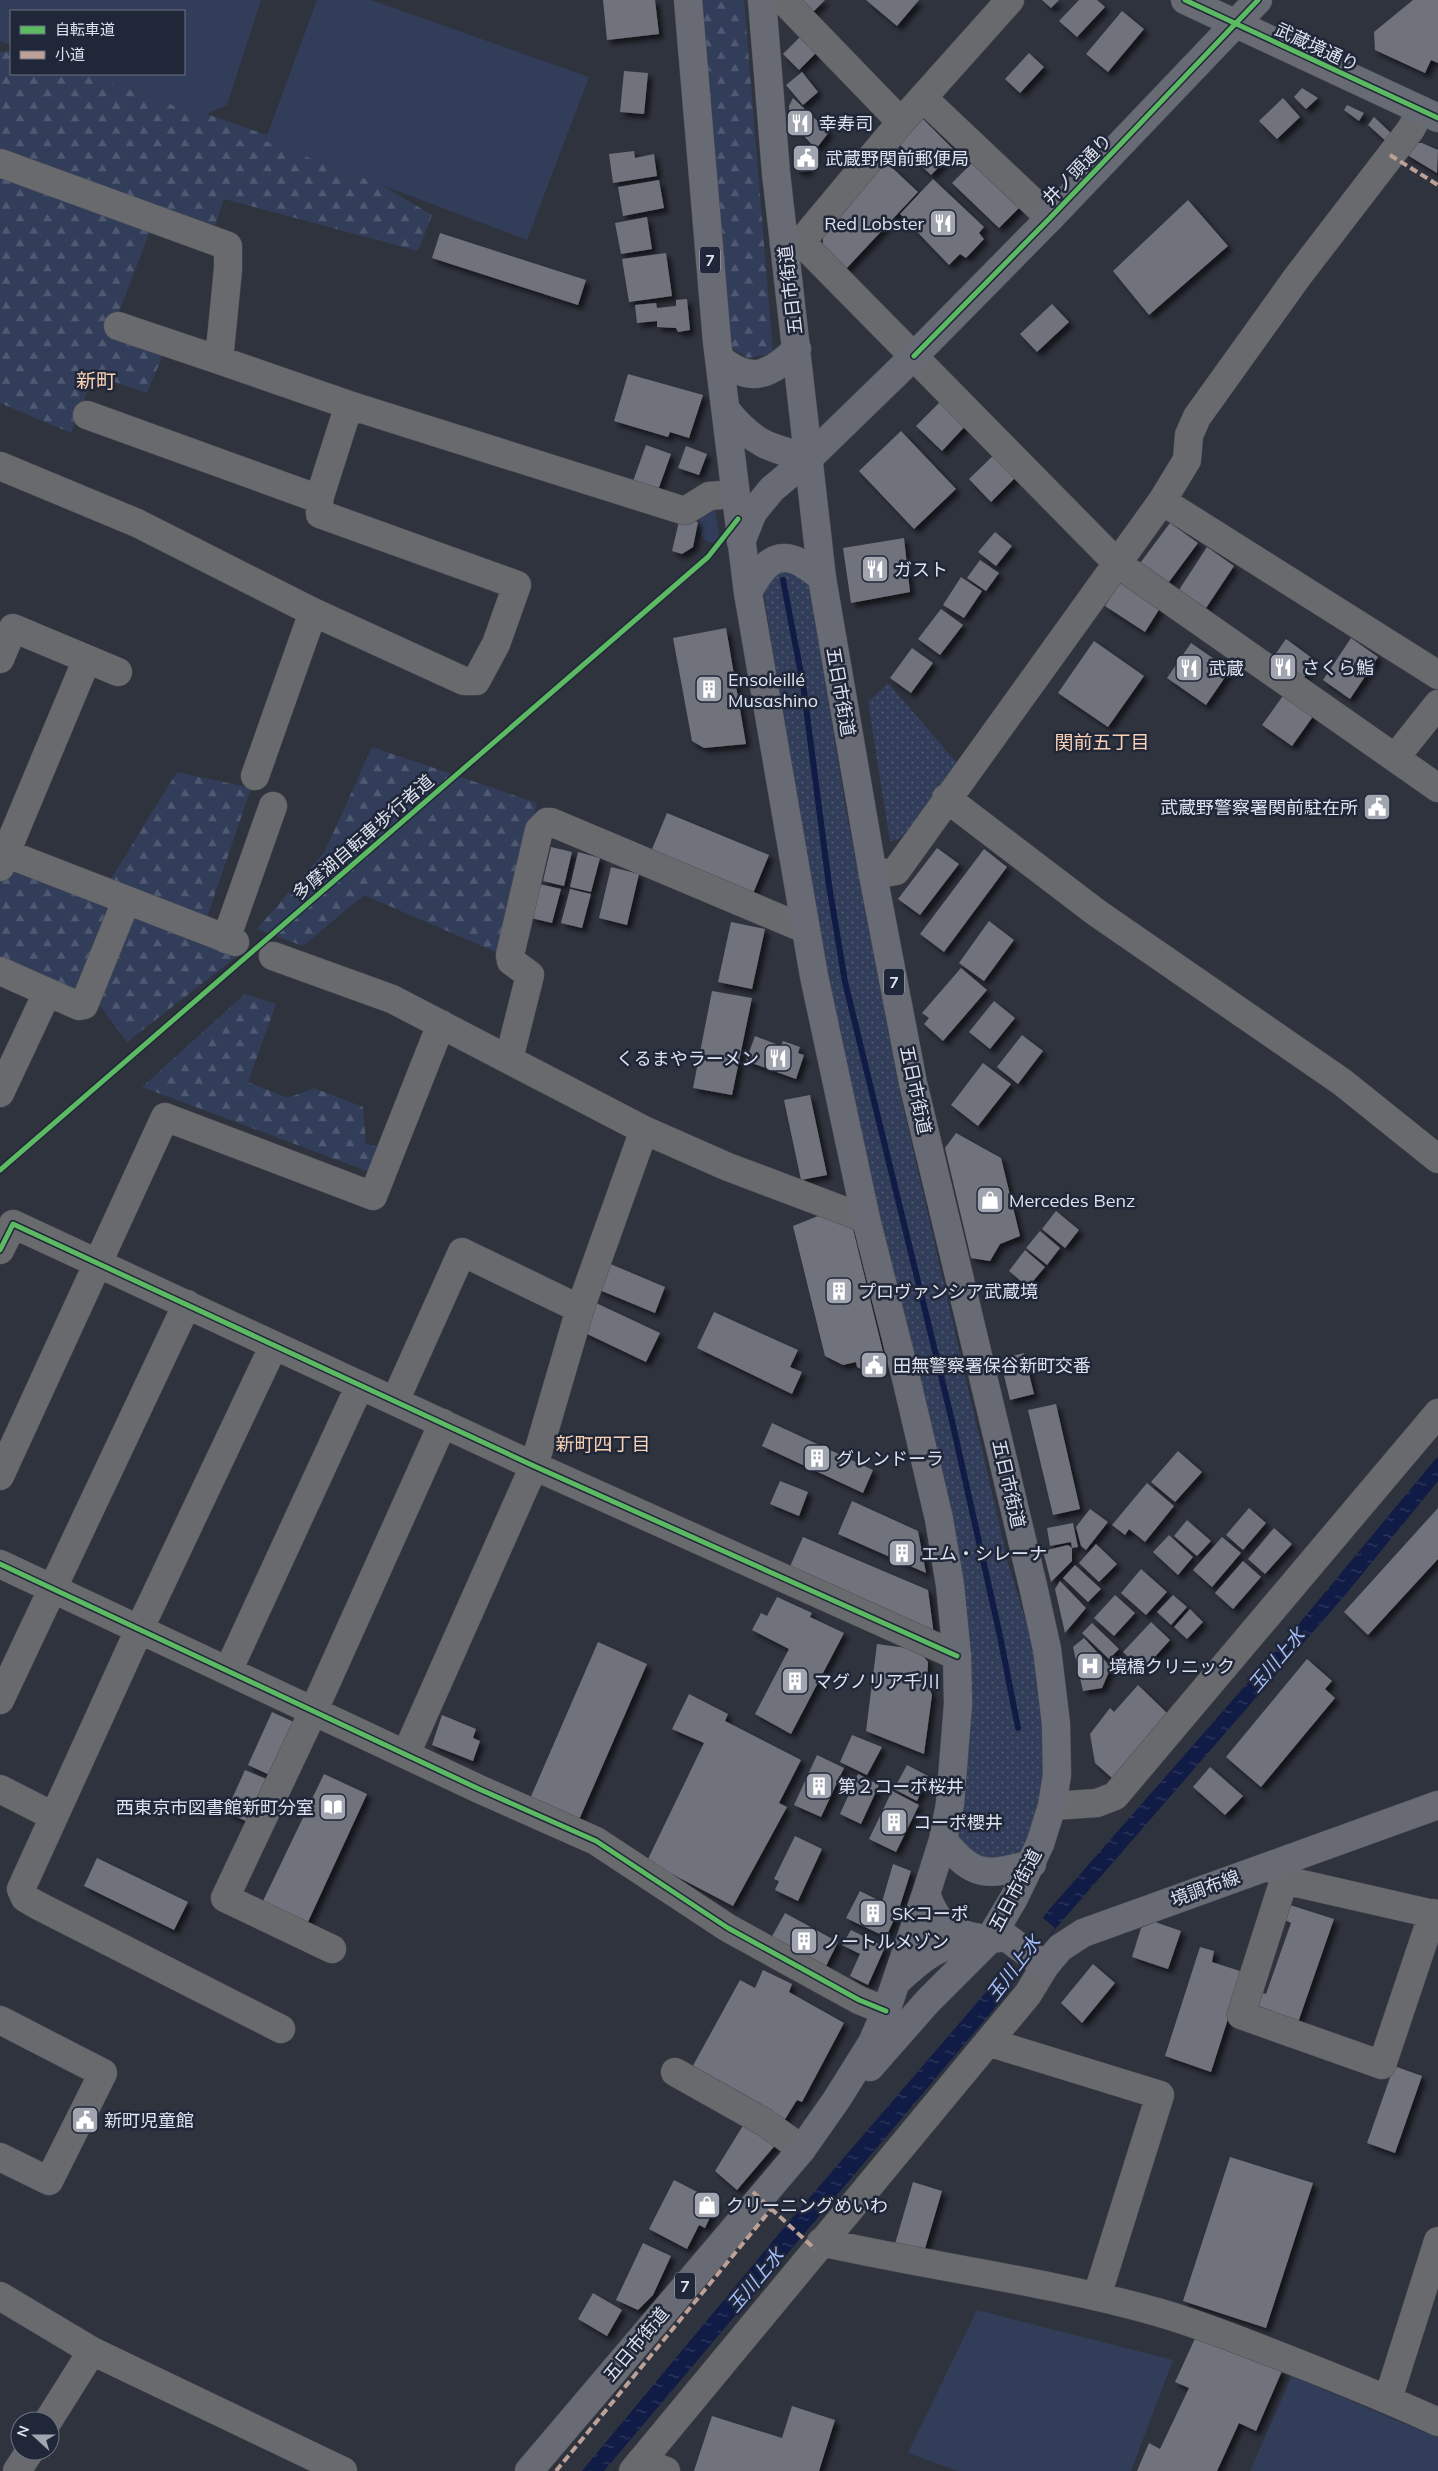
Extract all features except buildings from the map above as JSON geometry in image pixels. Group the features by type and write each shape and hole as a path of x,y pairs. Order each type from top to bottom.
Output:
{"main road":[{"name":"五日市街道","path":"529,2471 802,2149 837,2099 872,2043 886,2011 943,1840 950,1804 956,1752 957,1656 950,1584 939,1519 866,1219 805,929 748,593 734,494 719,358 688,0"},
{"name":"五日市街道","path":"762,0 792,243 797,349 822,578 873,875 913,1083 1047,1649 1056,1724 1057,1775 1052,1806 1032,1864 997,1938 928,2001 855,2084 837,2099"},
{"name":"武蔵境通り","path":"1185,0 1430,114"},
{"name":"井ノ頭通り","path":"809,458 914,356 1050,218 1258,0"},
{"path":"719,358 741,373 753,375 767,373 779,366 797,349"},
{"path":"726,410 742,430 768,447 809,458"},
{"name":"7","path":"741,543 753,512 772,489 809,458"},
{"path":"748,593 758,573 776,558 787,557 799,560 822,578"},
{"name":"境調布線","path":"1042,1963 1083,1933 1277,1872 1438,1805"},
{"path":"943,1840 957,1857 984,1873 1003,1871 1032,1864"},
{"path":"926,1894 934,1914 948,1929 962,1935 997,1938 1042,1963"},
{"path":"895,1983 917,1963 940,1949 953,1944 997,1938"}],"street":[{"path":"782,0 901,122"},
{"path":"1010,0 792,243 914,356 1118,564 1438,788"},
{"path":"923,98 1050,218"},
{"path":"873,875 896,871 946,798 1162,501 1187,460 1189,435 1197,417 1298,276 1411,128 1430,114"},
{"path":"0,163 228,246 228,269 218,360"},
{"path":"118,326 349,404 685,510 709,496 734,494"},
{"path":"0,466 137,523 313,612 464,681 476,681 496,644 516,585 320,514 319,498 349,404"},
{"path":"87,416 319,498"},
{"path":"1162,501 1438,675"},
{"path":"254,776 313,612"},
{"path":"0,659 13,628 118,672"},
{"path":"88,659 2,857 231,941 272,806"},
{"path":"1395,758 1438,704"},
{"path":"946,798 1097,913 1342,1082 1438,1159"},
{"path":"509,1059 530,976 511,961 510,955 540,830 547,822 805,929"},
{"path":"0,971 79,1006 84,1005 126,901"},
{"path":"273,956 392,999 644,1130 728,1167 866,1219"},
{"path":"0,1093 47,993"},
{"path":"0,1476 165,1117 373,1196 441,1024"},
{"path":"406,1754 534,1466 580,1309 644,1130"},
{"path":"0,1250 13,1224 534,1466 957,1656"},
{"path":"395,1401 462,1252 580,1309"},
{"path":"0,1700 186,1304"},
{"path":"274,1345 139,1630 53,1816 22,1889 25,1898 76,1926 282,2029"},
{"path":"228,1672 360,1385"},
{"path":"1052,1806 1097,1803 1115,1796 1438,1412"},
{"path":"332,1949 224,1898 313,1712 443,1423"},
{"path":"0,1564 313,1712 596,1841 728,1928 859,2000 886,2011"},
{"path":"0,1789 53,1816"},
{"path":"1277,1872 1435,1914 1382,2065 1240,2015 1277,1872"},
{"path":"666,2471 637,2466 1028,1994 1042,1963"},
{"path":"0,2020 103,2073 49,2181 0,2157"},
{"path":"988,2042 1160,2095 1097,2296"},
{"path":"675,2072 764,2122 802,2149"},
{"path":"1388,2399 1438,2241"},
{"path":"821,2242 902,2260 1041,2284 1097,2296 1178,2319 1388,2399 1438,2422"},
{"path":"0,2296 92,2351 343,2471"},
{"path":"54,2411 92,2351"}],"green space":[{"path":"0,0 261,0 227,105 202,116 91,75 185,75 185,10 10,10 10,45 0,41"},
{"path":"317,0 371,0 589,77 527,240 265,141"},
{"path":"696,0 744,0 773,353 748,358 730,347"},
{"path":"10,51 10,75 97,75 343,162 432,215 418,251 224,199 214,228 158,210 111,333 165,350 147,393 94,375 71,433 0,403 0,52"},
{"path":"715,507 720,541 708,543 701,535 699,512"},
{"path":"789,570 810,587 845,805 900,1093 1009,1567 1031,1641 1042,1691 1047,1742 1047,1768 1044,1799 1034,1851 1004,1859 992,1860 982,1858 955,1839 964,1586 940,1460 875,1199 831,989 792,783 763,586 775,571"},
{"path":"888,683 957,763 940,796 899,839 890,842 868,702"},
{"path":"372,747 537,803 498,953 364,895 303,946 257,929 325,851"},
{"path":"177,772 251,788 198,944 239,955 127,1042 101,1007 0,965 0,858 109,882"},
{"path":"245,994 276,1004 248,1082 288,1098 314,1088 363,1107 366,1144 389,1149 375,1174 142,1087"},
{"path":"977,2310 1173,2360 1131,2471 958,2471 908,2453"},
{"path":"1292,2376 1438,2438 1438,2471 1250,2471"}],"water":[{"name":"玉川上水","path":"1438,1456 1438,1481 1346,1594 1056,1928 1010,1990 604,2471 582,2471 787,2224 993,1984 1048,1911 1293,1631"}],"pier":[{"path":"1041,1916 1055,1928 1014,1989 997,1975"}],"waterway":[{"path":"783,580 803,684 829,885 845,982 952,1421 1000,1636 1018,1728"}],"marked path":[{"path":"1390,155 1438,185"},
{"path":"753,2192 815,2249"},
{"path":"556,2471 772,2208"}],"cycle path":[{"path":"1185,0 1438,118"},
{"path":"914,356 1050,218 1258,0"},
{"name":"多摩湖自転車歩行者道","path":"0,1170 708,557 738,519"},
{"path":"0,1250 13,1224 534,1466 957,1656"},
{"path":"0,1564 479,1789 596,1841 728,1928 859,2000 886,2011"}],"place":[{"name":"幸寿司","path":"800,123"},
{"name":"武蔵野関前郵便局","path":"806,158"},
{"name":"Red Lobster","path":"943,223"},
{"name":"ガスト","path":"875,569"},
{"name":"さくら鮨","path":"1283,667"},
{"name":"武蔵","path":"1189,668"},
{"name":"Ensoleillé Musashino","path":"709,689"},
{"name":"武蔵野警察署関前駐在所","path":"1377,807"},
{"name":"くるまやラーメン","path":"778,1058"},
{"name":"Mercedes Benz","path":"990,1200"},
{"name":"プロヴァンシア武蔵境","path":"839,1291"},
{"name":"田無警察署保谷新町交番","path":"874,1365"},
{"name":"グレンドーラ","path":"817,1458"},
{"name":"エム・シレーナ","path":"902,1553"},
{"name":"境橋クリニック","path":"1090,1666"},
{"name":"マグノリア千川","path":"795,1681"},
{"name":"第２コーポ桜井","path":"819,1786"},
{"name":"西東京市図書館新町分室","path":"333,1807"},
{"name":"コーポ櫻井","path":"894,1822"},
{"name":"SKコーポ","path":"873,1913"},
{"name":"ノートルメゾン","path":"804,1941"},
{"name":"新町児童館","path":"85,2120"},
{"name":"クリーニングめいわ","path":"707,2205"}],"district":[{"name":"新町","path":"96,380"},
{"name":"関前五丁目","path":"1102,742"},
{"name":"新町四丁目","path":"603,1444"}]}
